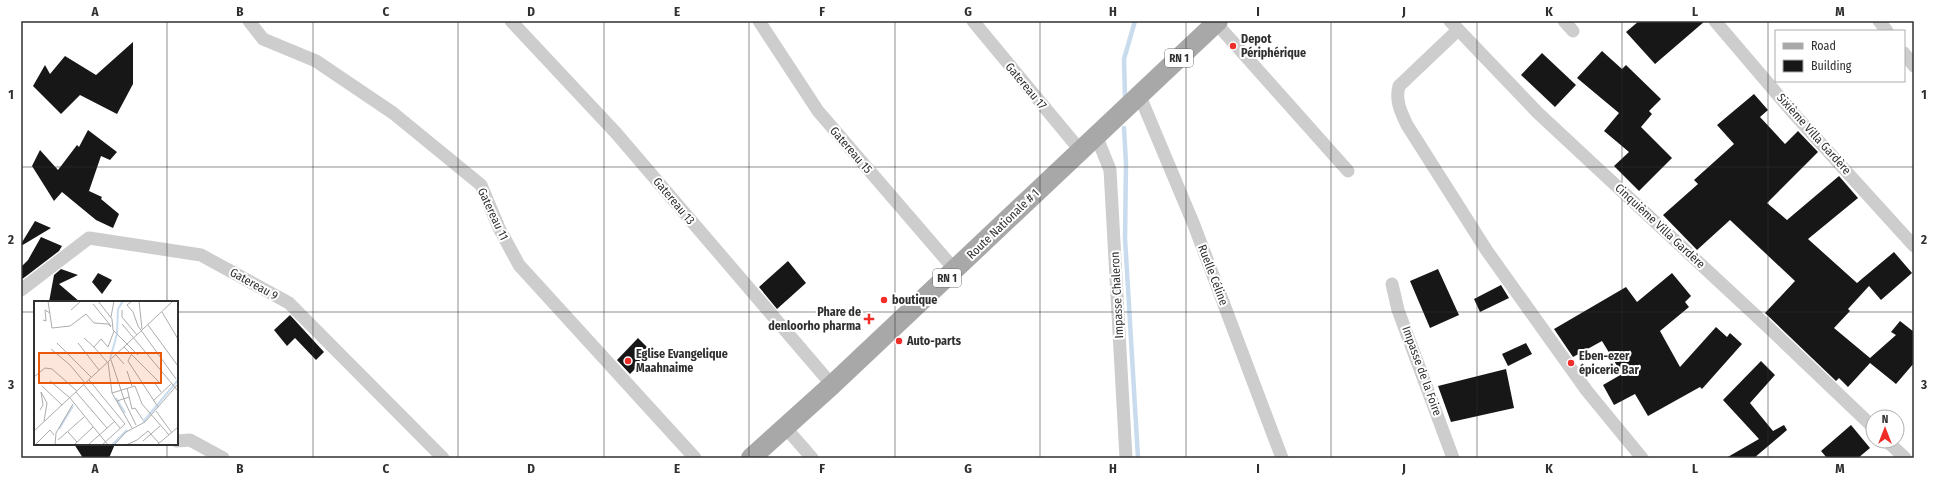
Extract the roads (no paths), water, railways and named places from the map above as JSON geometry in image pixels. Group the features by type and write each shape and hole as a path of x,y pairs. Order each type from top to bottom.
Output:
{"main road":[{"name":"Route Nationale # 1","path":"751,458 832,385 955,270 1139,94 1217,22"}],"street":[{"name":"Gatereau 11","path":"249,21 263,39 316,61 393,113 480,185 499,228 519,265 695,458"},
{"name":"Gatereau 13","path":"511,21 616,133 832,385"},
{"name":"Gatereau 15","path":"759,21 818,111 955,270"},
{"name":"Gatereau 17","path":"973,21 1080,150"},
{"path":"1564,21 1573,31"},
{"name":"Sixième Villa Gardère","path":"1716,21 1795,115 1914,246"},
{"path":"1879,21 1886,30"},
{"path":"1217,22 1348,170"},
{"path":"1454,25 1399,86 1396,95 1398,104 1407,125 1487,251 1587,391 1642,458"},
{"name":"Cinquième Villa Gardère","path":"1454,25 1538,113 1865,419"},
{"path":"1905,54 1914,66"},
{"name":"Ruelle Céline","path":"1139,94 1194,225 1282,458"},
{"name":"Impasse Chaleron","path":"1096,135 1110,170 1126,458"},
{"name":"Gatereau 9","path":"21,290 89,238 201,255 289,304 443,458"},
{"name":"Impasse de la Foire","path":"1392,284 1398,310 1453,458"},
{"path":"785,427 812,458"},
{"path":"178,441 190,440 223,458"},
{"path":"1895,449 1905,458"}],"waterway":[{"path":"1125,97 1124,59 1135,21"},
{"path":"1124,128 1126,164 1125,238 1138,458"}],"place":[{"name":"Depot Périphérique","path":"1233,46"},
{"name":"boutique","path":"884,300"},
{"name":"Phare de denloorho pharma","path":"869,319"},
{"name":"Auto-parts","path":"899,341"},
{"name":"Eglise Evangelique Maahnaime","path":"628,361"},
{"name":"Eben-ezer épicerie Bar","path":"1571,363"}]}
